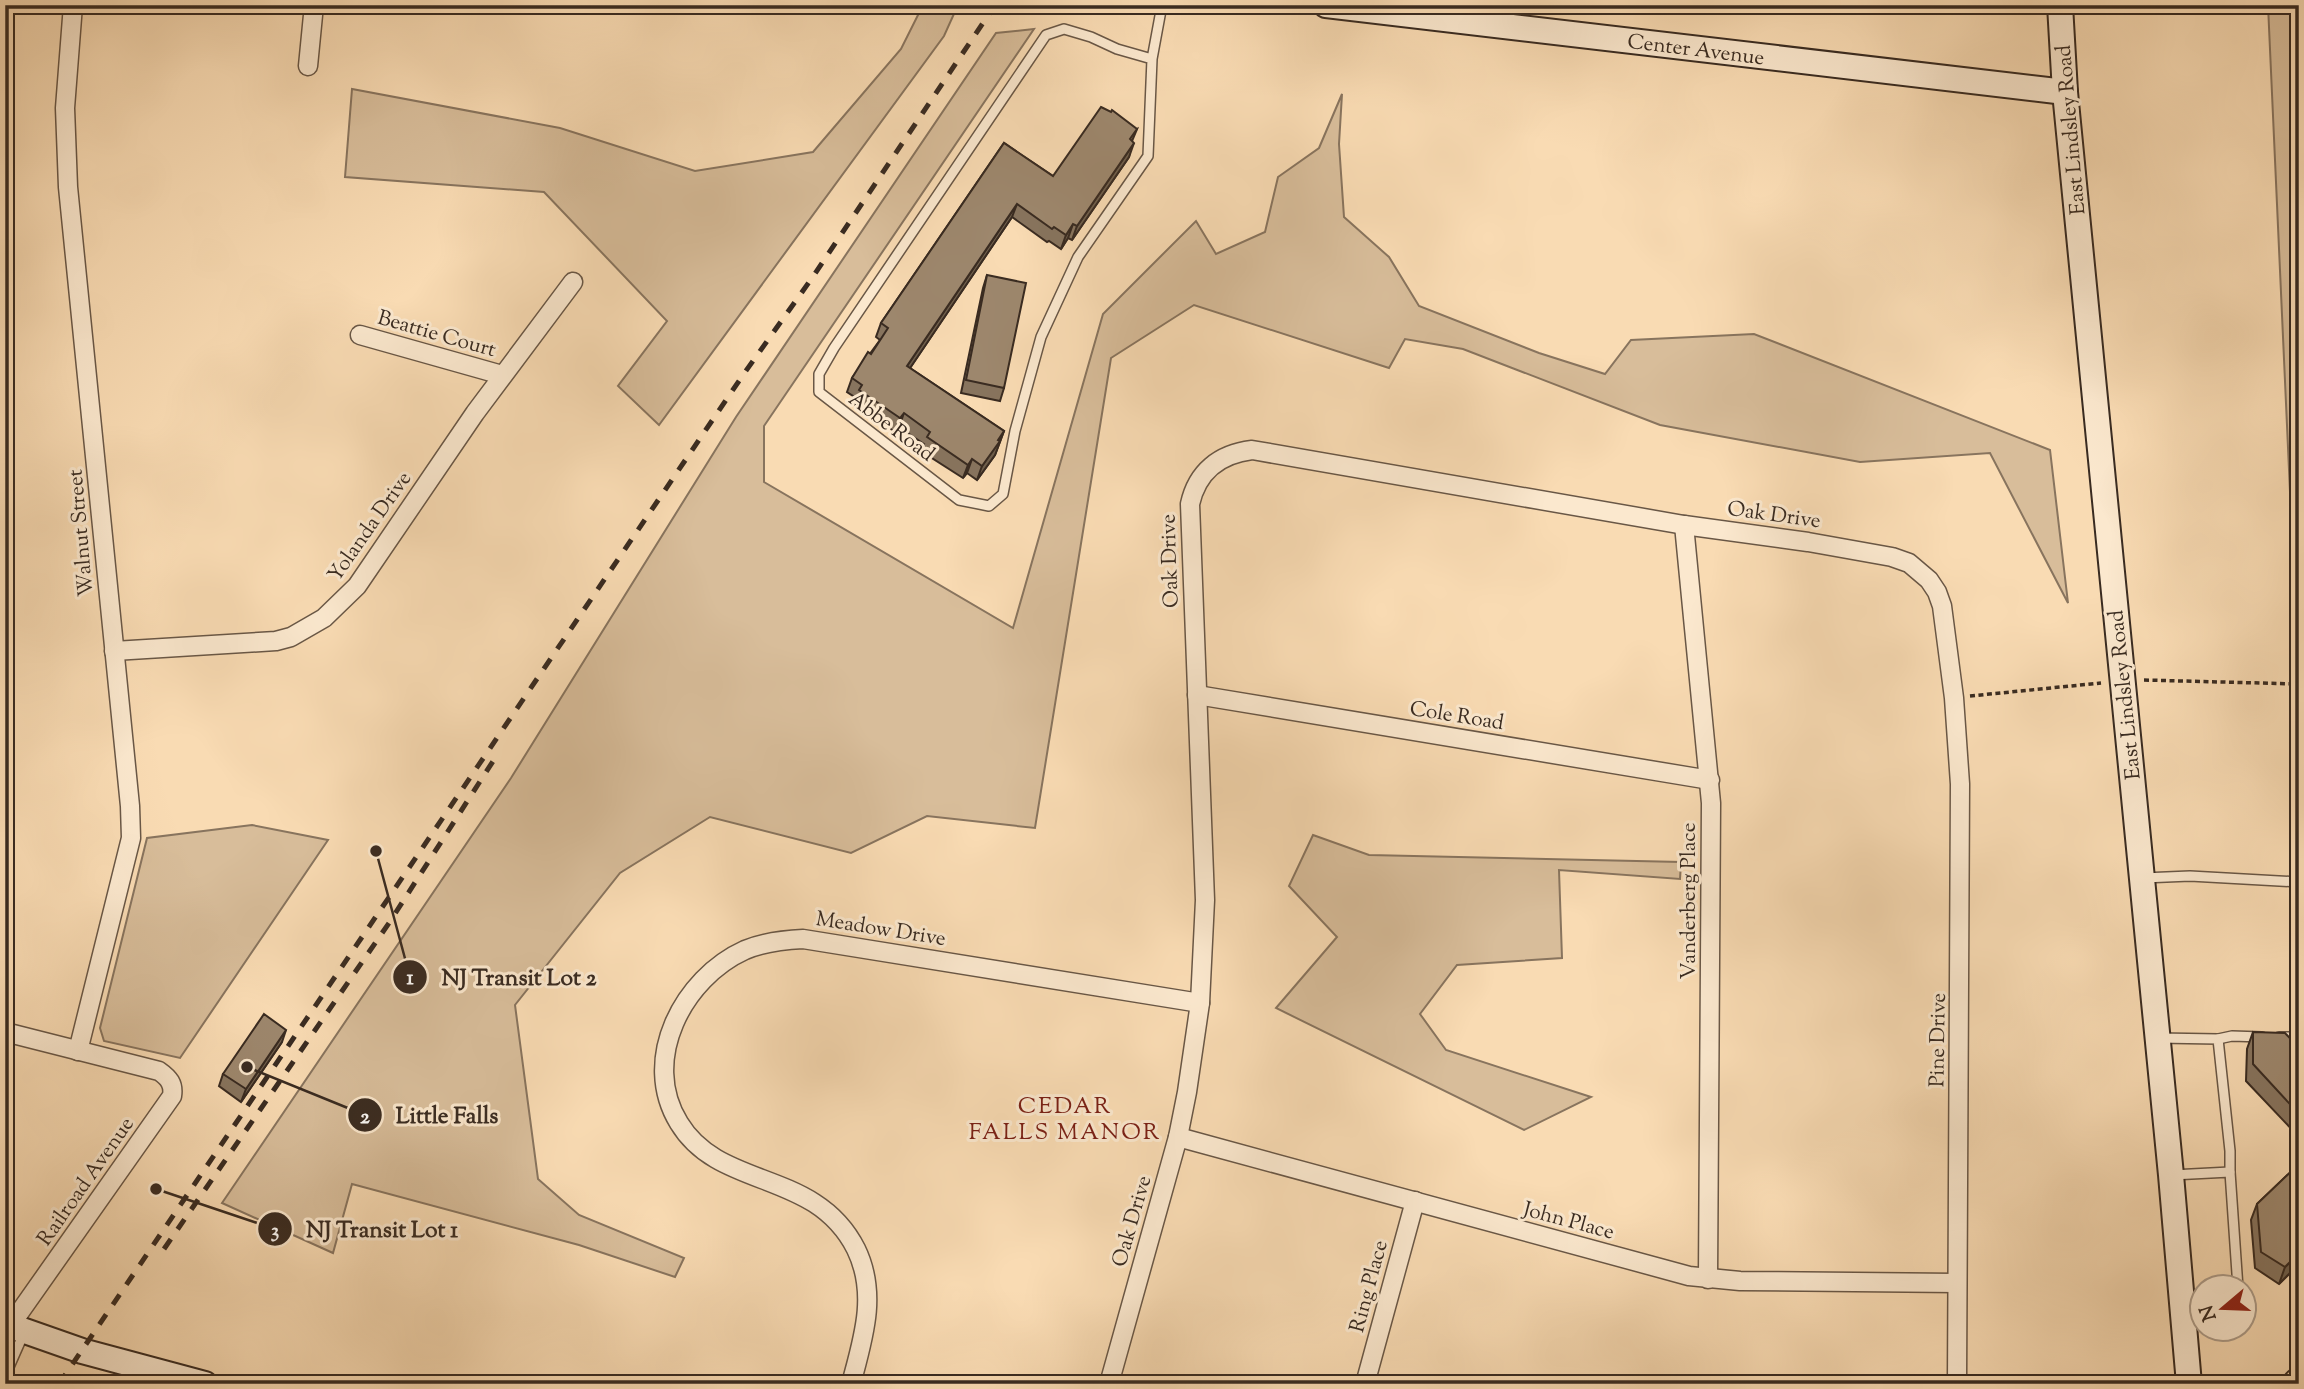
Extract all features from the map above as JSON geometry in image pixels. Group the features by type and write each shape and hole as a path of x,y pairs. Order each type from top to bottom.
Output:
{"main road":[{"name":"Center Avenue","path":"1326,5 2065,92"},
{"name":"East Lindsley Road","path":"2060,5 2065,92 2189,1384"},
{"path":"13,1327 82,1351 205,1384"}],"street":[{"name":"Walnut Street","path":"73,5 65,108 68,187 98,472 100,521 130,806 131,838 78,1051"},
{"path":"308,66 314,5"},
{"name":"Yolanda Drive","path":"114,651 276,641 291,637 324,618 363,578 502,375 573,282"},
{"name":"Beattie Court","path":"360,335 502,375"},
{"name":"Oak Drive","path":"1109,1384 1178,1137 1188,1092 1200,1003 1205,900 1190,504 1198,480 1216,462 1227,456 1252,450 1684,525 1808,541 1892,557 1916,568 1937,592 1942,606 1954,698"},
{"name":"Vanderberg Place","path":"1684,525 1710,780 1708,1279"},
{"name":"Cole Road","path":"1197,695 1710,780"},
{"name":"Pine Drive","path":"1954,698 1961,826 1957,1384"},
{"name":"Meadow Drive","path":"851,1384 866,1325 868,1294 862,1263 846,1233 835,1218 805,1195 706,1153 686,1133 671,1107 664,1075 669,1038 676,1019 698,985 712,971 745,951 764,944 803,939 1200,1003"},
{"path":"5,1032 78,1051"},
{"name":"Railroad Avenue","path":"13,1327 172,1096 171,1082 159,1071 78,1051"},
{"name":"John Place","path":"1178,1137 1670,1271 1708,1279 1957,1283"},
{"name":"Ring Place","path":"1365,1384 1415,1201"}],"lane":[{"name":"Abbe Road","path":"1152,59 1064,29 1045,35 819,374 819,392 959,500 989,506 1003,494 1015,431 1041,337 1078,257 1148,156 1152,59 1161,5"},
{"path":"2142,878 2190,876 2299,882"},
{"path":"2157,1038 2299,1037"},
{"path":"2218,1039 2230,1151 2237,1274"},
{"path":"2171,1175 2230,1172"},
{"path":"5,1376 13,1327"}],"shaded area":[{"path":"923,5 958,5 944,36 659,425 618,386 667,321 544,192 345,177 352,89 560,128 695,171 813,152 901,49"},
{"path":"2268,5 2299,5 2299,679 2298,669"},
{"path":"1034,29 764,426 764,482 1013,628 1103,314 1196,221 1216,254 1265,232 1278,177 1319,148 1342,94 1339,144 1344,217 1389,257 1419,306 1539,353 1605,374 1631,340 1754,334 2050,450 2068,603 1990,453 1860,462 1660,425 1463,349 1405,339 1389,368 1194,305 1111,358 1035,828 927,816 851,853 710,817 620,873 515,1005 538,1179 579,1215 684,1258 675,1277 579,1245 352,1184 333,1253 222,1203 511,778 736,417 996,33"},
{"path":"252,825 328,840 180,1058 104,1041 100,1028 147,838"},
{"path":"1313,835 1369,855 1681,862 1680,879 1559,870 1562,958 1457,965 1420,1014 1446,1050 1591,1097 1524,1130 1276,1008 1337,937 1289,886"}],"building":[{"path":"1101,107 1111,112 1112,110 1137,129 1130,139 1134,143 1077,226 1073,224 1066,235 1054,227 1052,229 1017,204 907,366 1004,431 982,466 972,459 968,465 927,437 930,432 904,413 900,418 859,390 862,385 852,378 868,352 871,354 888,328 881,323 1004,143 1053,176"},
{"path":"987,275 1026,283 1004,388 966,380"},
{"path":"264,1014 286,1030 246,1089 223,1074"},
{"path":"2253,1032 2285,1033 2299,1048 2299,1114 2253,1064"},
{"path":"5,1056 11,1057 5,1081"},
{"path":"2299,1164 2299,1253 2285,1267 2261,1252 2257,1204"}],"railway":[{"path":"59,1384 995,5"},
{"path":"164,1249 389,923 497,755"}],"place":[{"name":"NJ Transit Lot 2","path":"376,851"},
{"name":"Little Falls","path":"247,1067"},
{"name":"NJ Transit Lot 1","path":"156,1189"}],"district":[{"name":"CEDAR FALLS MANOR","path":"1065,1118"}]}
